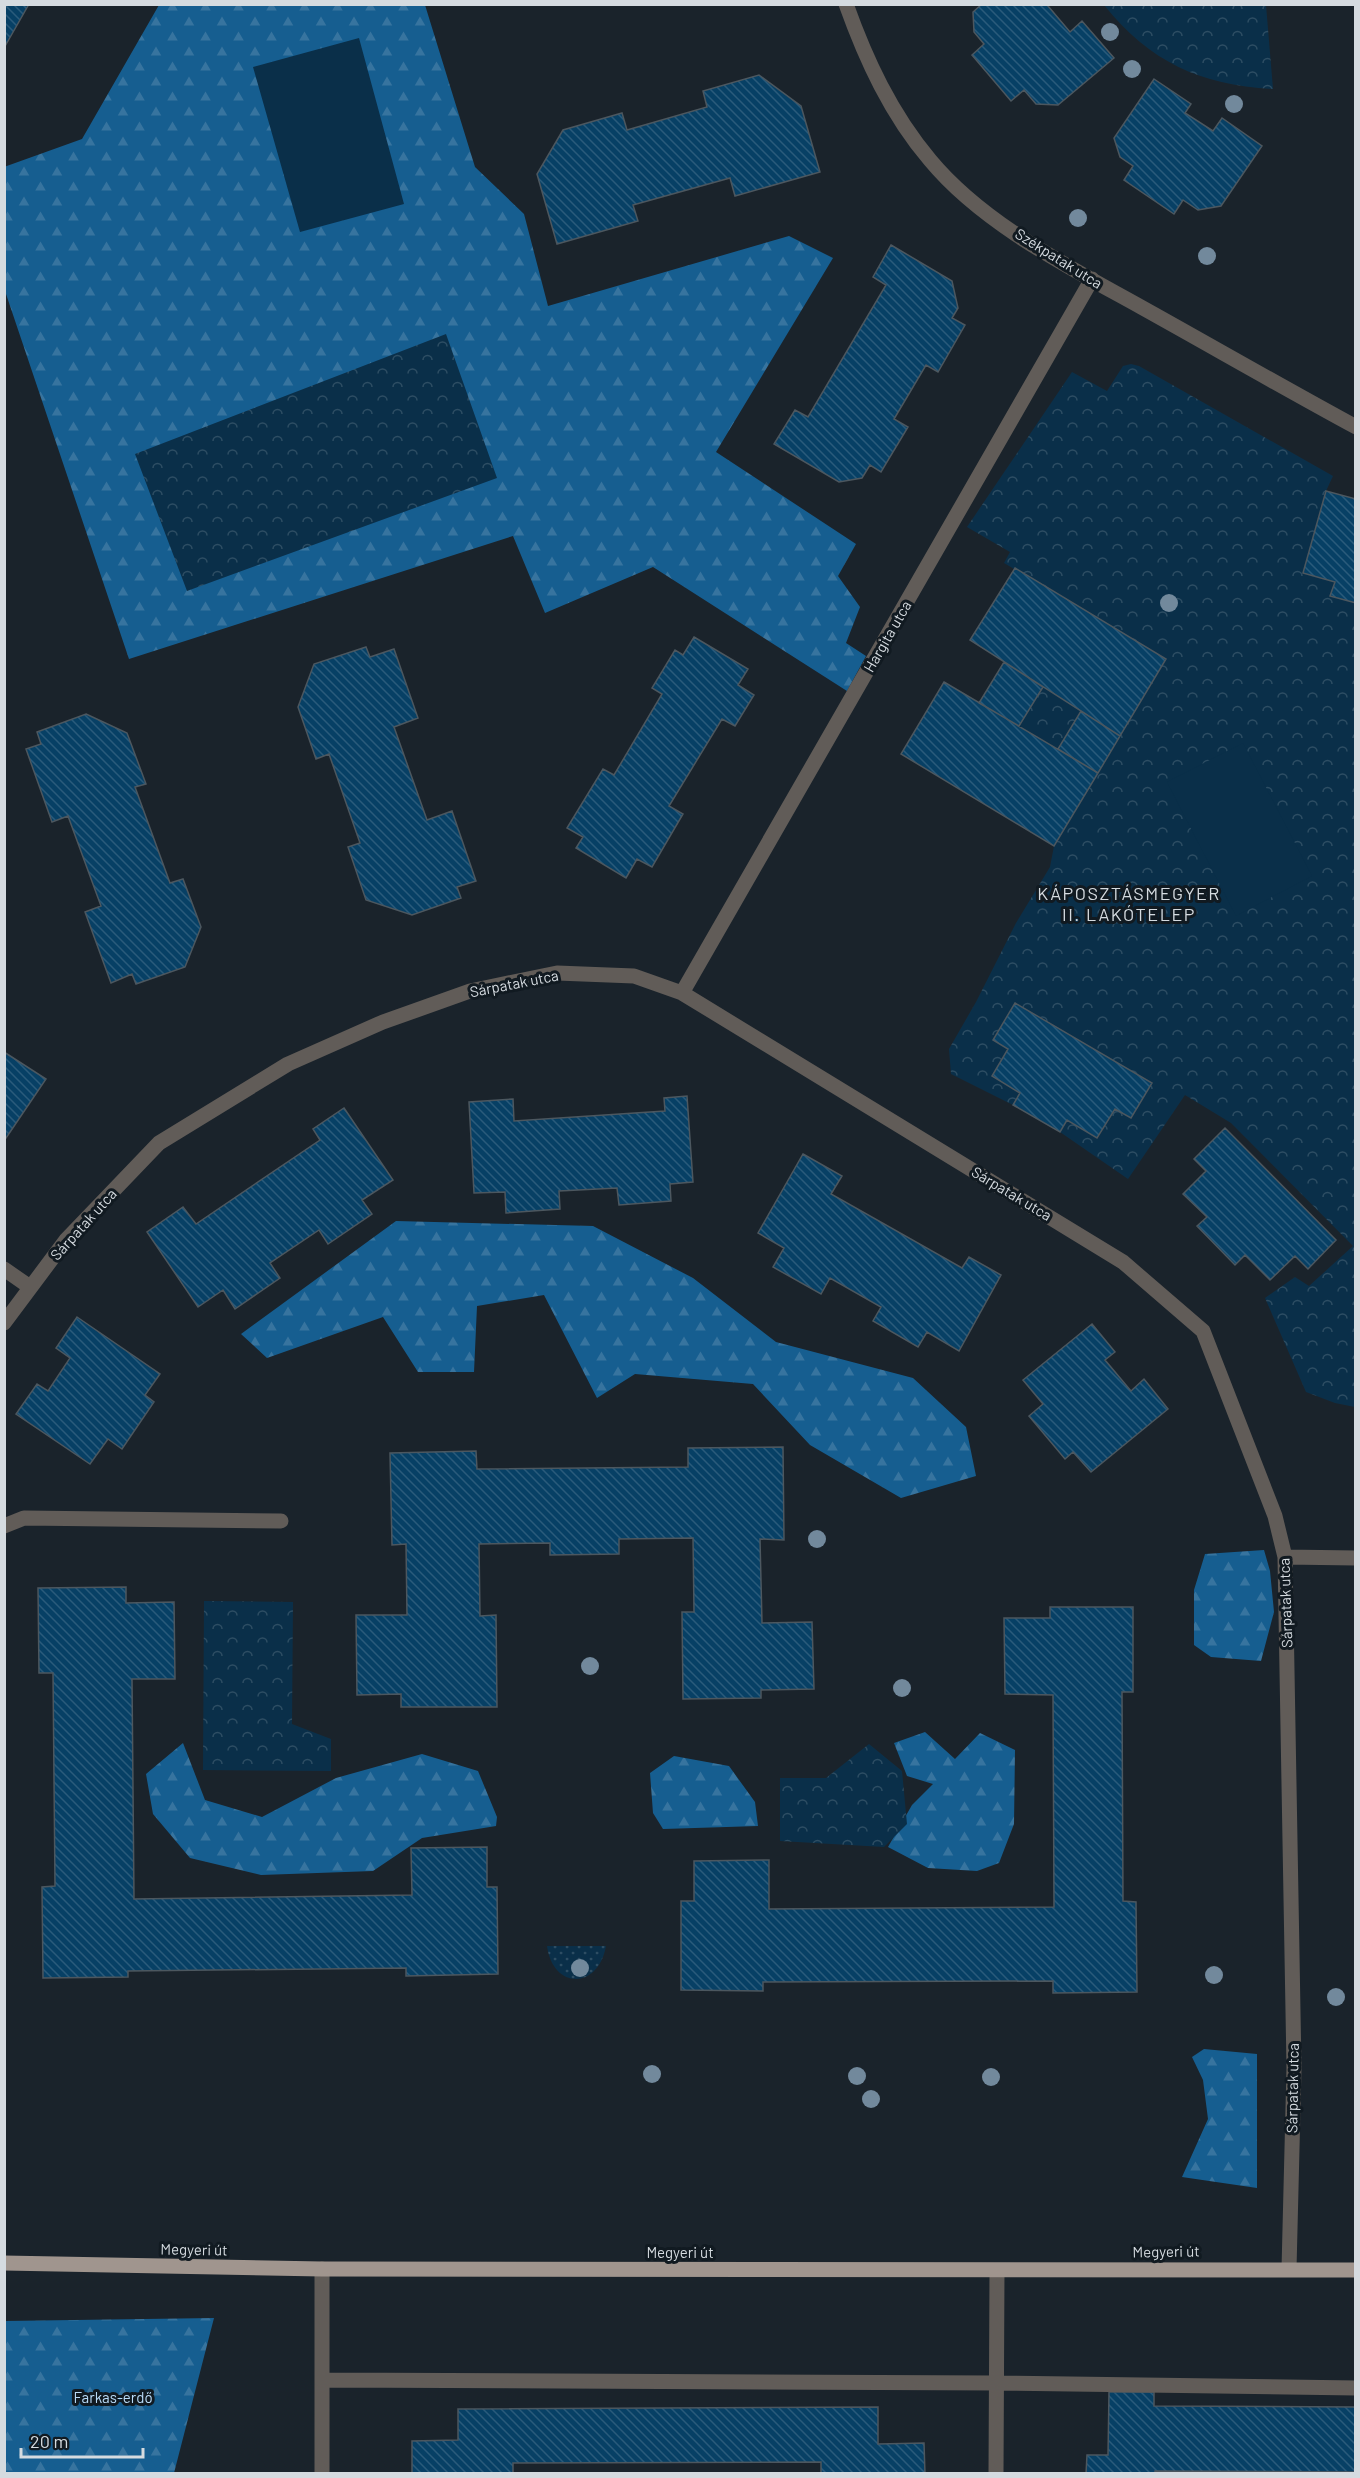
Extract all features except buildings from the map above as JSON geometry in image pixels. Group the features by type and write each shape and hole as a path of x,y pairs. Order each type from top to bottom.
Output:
{"main road":[{"name":"Megyeri út","path":"4,2263 322,2269 1356,2270"}],"street":[{"name":"Székpatak utca","path":"846,4 857,36 891,107 930,160 973,203 1092,279 1356,427"},
{"name":"Hargita utca","path":"682,993 1092,279"},
{"name":"Sárpatak utca","path":"4,1323 66,1240 159,1143 288,1064 383,1022 470,991 557,973 634,976 682,993 1123,1262 1203,1331 1275,1516 1285,1557 1294,2068 1289,2269"},
{"path":"4,1269 30,1287"},
{"path":"4,1526 24,1518 281,1521"},
{"path":"1285,1557 1356,1558"},
{"path":"322,2269 322,2474"},
{"path":"996,2474 997,2271"},
{"path":"323,2380 996,2383 1356,2388"}],"green space":[{"path":"159,5 425,5 475,167 524,214 548,306 789,236 833,258 716,452 856,544 838,576 860,607 846,643 866,656 847,691 653,567 545,613 513,536 129,659 5,291 4,167 82,139"},
{"path":"1104,5 1266,5 1273,89 1222,82 1178,67 1158,56 1140,42"},
{"path":"359,38 404,204 300,232 253,67"},
{"path":"446,334 497,478 187,591 135,454"},
{"path":"1131,364 1139,366 1333,476 1326,491 1335,582 1331,596 1355,603 1355,1407 1335,1403 1306,1392 1265,1298 1295,1277 1309,1286 1353,1246 1231,1123 1185,1095 1128,1179 1060,1132 1067,1120 1098,1138 1115,1109 1151,1083 1015,1003 993,1039 1008,1049 992,1076 1020,1093 1013,1105 951,1074 949,1049 1016,923 1050,867 1054,846 1166,659 1004,563 1010,552 967,527 1072,372 1107,391 1123,366"},
{"path":"1043,687 1081,711 1058,749 1019,726"},
{"path":"1243,743 1312,876 1236,916 1167,782"},
{"path":"396,1221 593,1226 693,1278 776,1342 913,1378 966,1427 976,1476 901,1498 810,1445 753,1384 635,1374 597,1398 544,1295 477,1306 474,1372 418,1372 383,1317 267,1358 241,1334"},
{"path":"1264,1550 1270,1571 1274,1612 1261,1661 1211,1657 1194,1645 1194,1590 1205,1554"},
{"path":"204,1601 293,1602 292,1724 331,1739 331,1771 203,1770"},
{"path":"925,1732 955,1759 980,1733 1015,1750 1014,1824 999,1863 977,1871 928,1868 888,1847 912,1805 933,1784 907,1776 894,1743"},
{"path":"183,1743 205,1800 262,1817 336,1778 422,1754 478,1771 497,1817 496,1826 422,1838 373,1871 261,1875 190,1858 153,1814 146,1774"},
{"path":"869,1744 902,1771 907,1824 884,1847 780,1841 780,1778 826,1778"},
{"path":"674,1756 729,1766 755,1802 758,1826 663,1829 653,1813 650,1773"},
{"path":"547,1946 606,1946 594,1971 585,1977 576,1979 566,1977 558,1971 551,1960"},
{"path":"1204,2049 1257,2054 1257,2188 1182,2177 1208,2119 1203,2080 1192,2057"},
{"name":"Farkas-erdő","path":"214,2318 174,2473 5,2473 5,2321"}],"district":[{"name":"KÁPOSZTÁSMEGYER II. LAKÓTELEP","path":"1129,903"}]}
